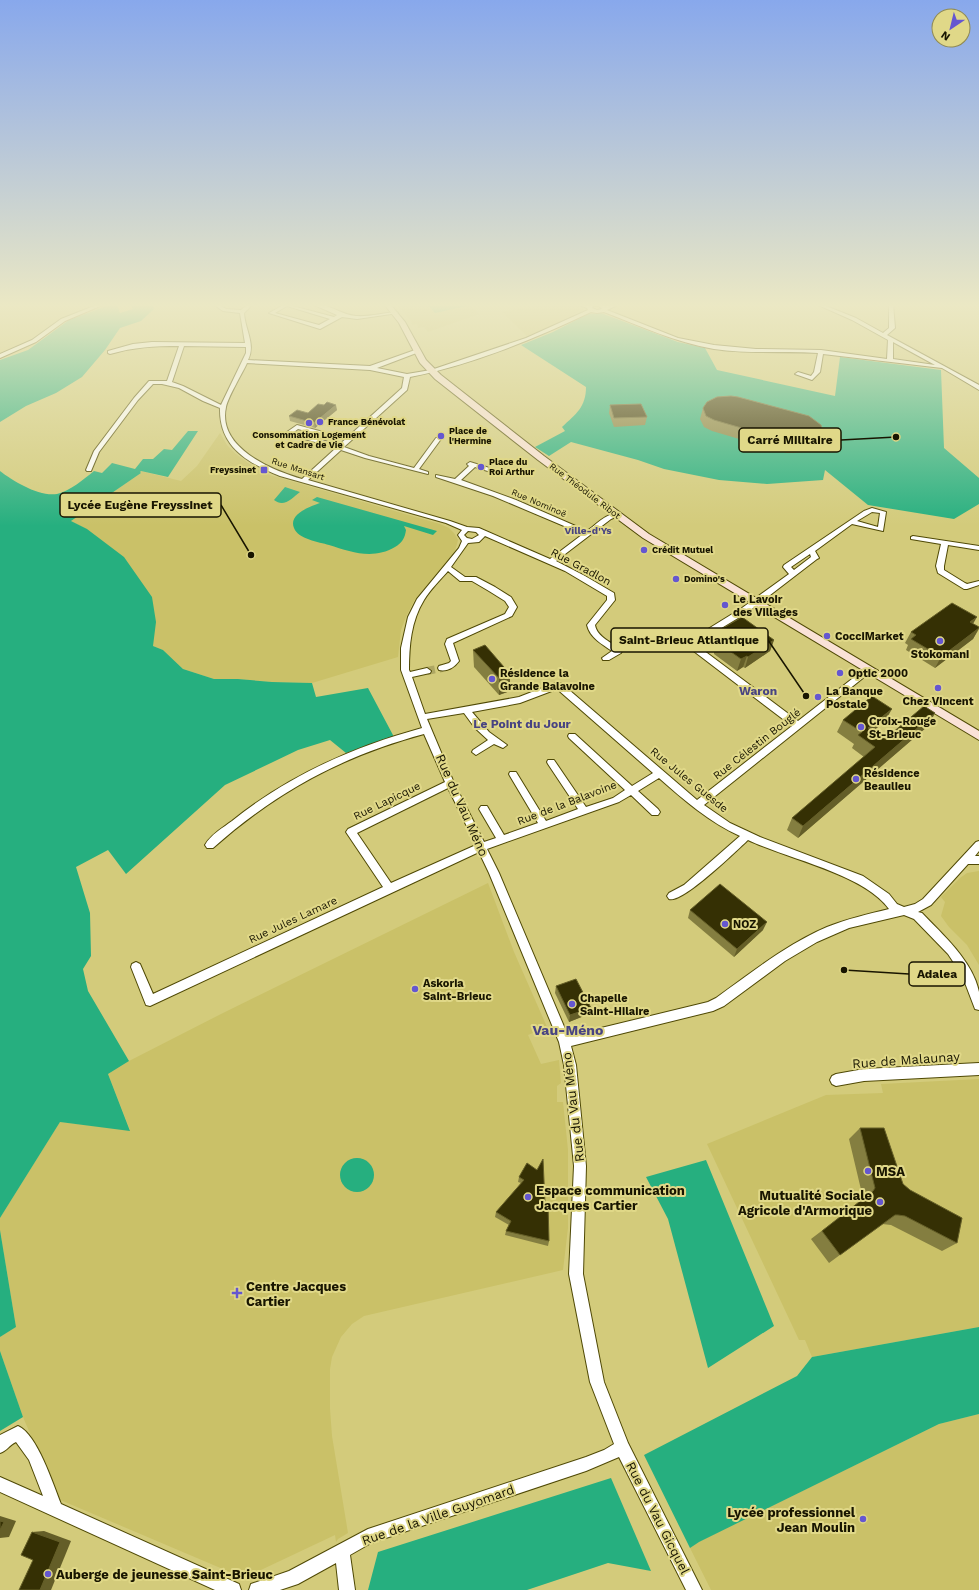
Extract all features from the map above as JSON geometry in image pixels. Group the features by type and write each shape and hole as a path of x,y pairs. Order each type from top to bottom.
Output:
{"main road":[{"name":"Rue Théodule Ribot","path":"440,378 616,515 646,536 979,736"}],"street":[{"path":"169,383 171,378"},
{"name":"Rue Mansart","path":"237,378 223,407 221,416 226,435 240,451 256,463 270,470 303,481 448,522 466,529 474,529 482,533"},
{"path":"303,481 405,389 407,378"},
{"path":"963,378 978,386"},
{"path":"89,470 92,463 92,458 96,452 147,385 151,382 159,381 169,383 191,391 214,404 223,407"},
{"path":"314,439 340,447 352,453 426,473"},
{"path":"415,470 438,439"},
{"path":"456,481 472,464 494,471"},
{"name":"Rue Nominoë","path":"438,476 532,508 544,515 588,534"},
{"path":"798,726 690,644 745,610 793,574 787,567 851,522 866,512 872,510 884,512 881,530 851,522"},
{"path":"550,562 616,515"},
{"path":"466,529 460,535 462,539 466,541 480,539 482,533"},
{"name":"Rue Gradlon","path":"482,533 491,535 550,562 596,585 610,596 611,600 591,625 591,629 595,634 618,651 606,658"},
{"path":"913,538 979,548"},
{"name":"Rue du Vau Méno","path":"466,541 462,549 421,599 412,617 405,648 407,675 424,717 427,730 480,848 494,873 565,1042 570,1065 580,1166 576,1274 597,1382 622,1447"},
{"path":"945,542 940,566 941,571 967,587 979,582"},
{"path":"442,668 452,665 455,661 449,644 450,641 508,616 512,607 508,599 492,589 473,580 463,579 447,567"},
{"name":"Rue Célestin Bouglé","path":"697,805 869,670"},
{"path":"407,675 427,671"},
{"name":"Rue Jules Guesde","path":"466,710 520,700 558,685 697,805 727,826 748,836 860,879 886,898 893,907 918,916 952,951 966,972 979,1005"},
{"path":"424,717 466,710 474,722 493,741 503,745"},
{"path":"210,845 228,828 298,781 334,762 360,751 427,730"},
{"path":"572,736 655,812"},
{"path":"476,752 493,741"},
{"path":"551,762 584,811"},
{"name":"Rue de la Balavoine","path":"480,848 616,800 659,773"},
{"path":"513,774 544,825"},
{"name":"Rue Lapicque","path":"389,888 351,832 450,783"},
{"path":"484,809 502,840"},
{"path":"672,896 687,888 748,836"},
{"path":"565,1042 709,1007 720,1002 791,951 817,938 848,924 917,908 927,902 979,845"},
{"name":"Rue Jules Lamare","path":"136,967 150,1001 389,888 480,848"},
{"path":"965,860 979,860"},
{"name":"Rue de Malaunay","path":"836,1080 864,1075 979,1069"},
{"path":"0,1446 6,1439 18,1433 34,1455 56,1509"},
{"name":"Rue de la Ville Guyomard","path":"256,1590 292,1578 368,1537 586,1464 608,1455 622,1447"},
{"name":"Rue du Vau Gicquel","path":"622,1447 694,1590"},
{"path":"0,1484 233,1590"},
{"path":"342,1551 347,1590"}],"shaded area":[{"path":"220,433 227,445 236,454 255,468 270,475 440,524 449,528 454,533 458,540 455,551 414,601 406,617 401,630 398,657 312,683 272,682 238,679 214,679 183,669 163,650 153,646 86,529 71,521 141,473 139,472 141,471 181,481 197,466"},
{"path":"979,871 979,965 967,945 949,927 941,916 945,902 941,897 967,873"},
{"name":"Centre Jacques Cartier","path":"488,883 514,952 547,1027 528,1035 541,1064 559,1060 561,1083 557,1086 557,1102 563,1102 568,1150 568,1228 563,1270 364,1316 352,1324 341,1337 332,1357 330,1369 330,1409 332,1436 348,1533 336,1542 335,1535 244,1578 58,1499 23,1417 0,1351 0,1337 16,1327 0,1230 0,1218 60,1122 130,1130 108,1074 129,1061 221,1014"},
{"path":"979,1079 979,1327 812,1357 805,1340 799,1340 707,1144 826,1095 883,1093 881,1084"},
{"name":"Lycée professionnel Jean Moulin","path":"979,1414 979,1590 711,1590 690,1548 698,1542 939,1424"}],"green space":[{"path":"0,378 80,378 56,393 26,406 0,422"},
{"path":"572,378 754,378 835,396 837,378 941,378 944,448 979,478 979,504 954,519 868,505 825,470 823,480 767,484 719,480 664,469 638,460 571,442 549,456 535,447 565,431 562,427 576,414 582,405 586,394 586,387"},
{"path":"188,431 198,431 168,477 141,471 141,473 71,521 87,529 124,557 152,597 156,622 153,646 163,650 183,669 214,679 312,683 316,697 368,688 394,737 346,753 330,740 298,750 225,785 126,874 108,850 76,867 90,913 91,956 83,969 88,991 129,1061 108,1074 130,1131 60,1122 0,1218 0,471 34,491 57,494 72,488 94,471 102,473 112,463 135,469 143,459 153,459 164,449 172,450"},
{"path":"285,487 300,492 285,503 274,500"},
{"path":"317,497 437,531 433,535 404,526 406,530 403,540 400,544 387,551 362,554 346,550 315,541 296,532 293,523 294,519 301,511 320,503 312,500"},
{"path":"354,1158 360,1158 364,1159 371,1165 374,1175 373,1182 367,1189 360,1192 354,1192 350,1191 343,1185 340,1178 340,1172 341,1168 347,1161"},
{"path":"706,1160 774,1326 708,1368 668,1219 646,1177"},
{"path":"0,1230 16,1327 0,1337"},
{"path":"979,1327 979,1414 939,1424 699,1542 690,1548 644,1455 797,1376 812,1357"},
{"path":"0,1351 23,1417 0,1431"},
{"path":"611,1478 651,1571 608,1563 527,1590 368,1590 378,1552"}],"building":[{"path":"731,396 809,416 821,425 822,429 818,437 806,441 790,442 714,420 706,416 703,408 707,402 717,397"},
{"path":"327,402 336,405 314,423 289,416 297,410 308,413 318,404 324,405"},
{"path":"641,404 647,417 614,418 610,405"},
{"name":"Stokomani","path":"952,603 977,617 970,622 979,628 941,657 911,639 916,635 911,632"},
{"path":"742,617 774,640 748,657 747,656 741,659 717,642 719,641 711,635"},
{"path":"485,645 510,674 499,678 473,650"},
{"path":"872,696 892,709 868,728 885,739 924,706 935,713 803,826 792,818 875,747 858,735 862,732 843,720"},
{"name":"NOZ","path":"720,884 767,922 737,949 690,910"},
{"name":"Chapelle Saint-Hilaire","path":"576,979 591,1008 570,1015 556,986"},
{"path":"860,1128 884,1128 903,1184 910,1190 962,1218 957,1243 905,1216 895,1215 840,1255 822,1231 875,1188"},
{"name":"Espace communication Jacques Cartier","path":"543,1159 545,1203 548,1204 549,1241 506,1231 511,1221 496,1212 524,1180 519,1177 527,1163 537,1170"},
{"path":"0,1521 4,1522 0,1530"},
{"path":"32,1532 60,1542 40,1590 19,1590 33,1560 21,1555"}],"tunnel":[{"path":"427,671 442,668"}],"place":[{"name":"France Bénévolat","path":"320,422"},
{"name":"Consommation Logement et Cadre de Vie","path":"309,423"},
{"name":"Place de l'Hermine","path":"441,436"},
{"name":"Carré Militaire","path":"896,437"},
{"name":"Place du Roi Arthur","path":"481,467"},
{"name":"Freyssinet","path":"264,470"},
{"name":"Crédit Mutuel","path":"644,550"},
{"name":"Lycée Eugène Freyssinet","path":"251,555"},
{"name":"Domino's","path":"676,579"},
{"name":"Le Lavoir des Villages","path":"725,605"},
{"name":"CocciMarket","path":"827,636"},
{"name":"Stokomani","path":"940,641"},
{"name":"Optic 2000","path":"840,673"},
{"name":"Résidence la Grande Balavoine","path":"492,679"},
{"name":"Chez Vincent","path":"938,688"},
{"name":"Saint-Brieuc Atlantique","path":"806,696"},
{"name":"La Banque Postale","path":"818,697"},
{"name":"Croix-Rouge St-Brieuc","path":"861,727"},
{"name":"Résidence Beaulieu","path":"856,779"},
{"name":"NOZ","path":"725,924"},
{"name":"Adalea","path":"844,970"},
{"name":"Askoria Saint-Brieuc","path":"415,989"},
{"name":"Chapelle Saint-Hilaire","path":"572,1004"},
{"name":"MSA","path":"868,1171"},
{"name":"Espace communication Jacques Cartier","path":"528,1197"},
{"name":"Mutualité Sociale Agricole d'Armorique","path":"880,1202"},
{"name":"Centre Jacques Cartier","path":"237,1293"},
{"name":"Lycée professionnel Jean Moulin","path":"863,1519"},
{"name":"Auberge de jeunesse Saint-Brieuc","path":"48,1574"}],"district":[{"name":"Ville-d'Ys","path":"588,530"},
{"name":"Waron","path":"758,691"},
{"name":"Le Point du Jour","path":"522,724"},
{"name":"Vau-Méno","path":"568,1030"}]}
